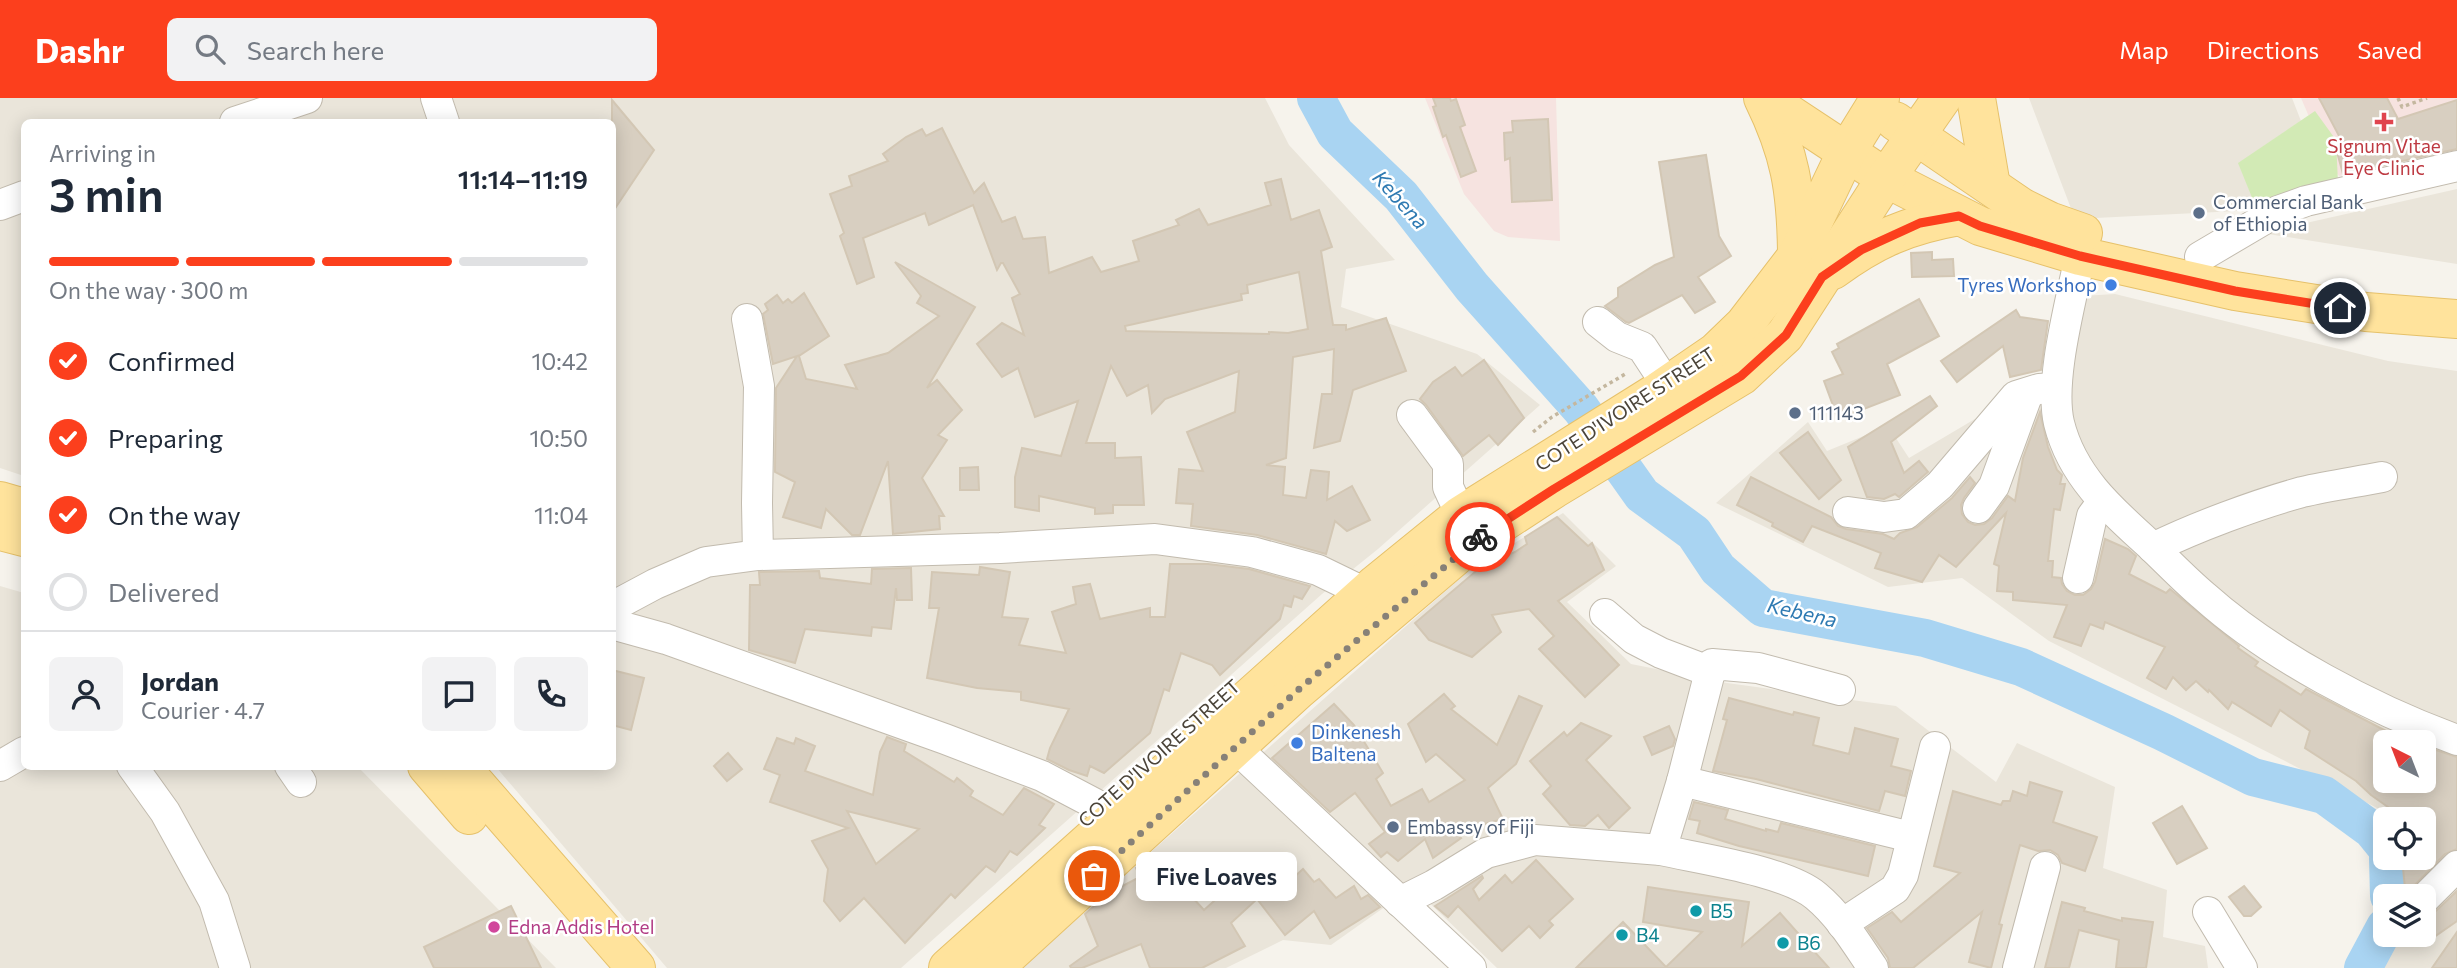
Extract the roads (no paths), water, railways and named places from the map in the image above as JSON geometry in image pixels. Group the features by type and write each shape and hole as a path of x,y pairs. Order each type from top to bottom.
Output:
{"main road":[{"path":"1764,98 1886,178 1959,216 1980,226 2080,256 2235,291 2367,300 2457,299"},
{"path":"1764,98 1781,134 1792,174 1810,267 1861,250 1920,223 1959,216"},
{"name":"COTE D'IVOIRE STREET","path":"994,968 1298,690 1544,478 1716,352 1810,267 1886,178 1942,98"},
{"path":"1976,98 1991,186"},
{"path":"1870,101 2021,207 2049,221 2087,234 2200,257 2367,300 2457,319"},
{"name":"COTE D'IVOIRE STREET","path":"1810,267 1846,153 1870,101"},
{"name":"COTE D'IVOIRE STREET","path":"923,968 1292,633 1364,586 1461,515 1544,478"},
{"path":"0,501 21,507"},
{"path":"0,531 21,536"},
{"name":"COTE D'IVOIRE STREET","path":"948,968 1364,586"},
{"path":"430,770 601,968"},
{"path":"463,770 636,968"}],"street":[{"path":"244,119 307,98"},
{"path":"436,98 443,119"},
{"path":"2200,257 2278,212 2306,201 2457,166"},
{"path":"0,205 21,197"},
{"path":"1978,508 1994,486 2042,390 2080,256"},
{"path":"747,319 759,386 758,555"},
{"path":"1598,322 1617,337 1642,347 1664,388"},
{"path":"2042,390 2059,423 2076,467 2102,501 2205,597 2257,638 2321,677 2420,727 2457,740"},
{"path":"1848,512 1884,517 1906,513 1940,485 2016,396 2042,390"},
{"path":"1412,415 1448,464 1448,487 1461,515"},
{"path":"2153,548 2246,510 2302,492 2382,477"},
{"path":"2078,578 2092,516 2102,501"},
{"path":"616,605 706,562 758,555 1000,548 1155,539 1252,552 1364,586"},
{"path":"1605,614 1634,639 1710,672"},
{"path":"616,625 666,639 957,744 1042,776 1099,806"},
{"path":"1661,850 1712,664 1758,668 1840,690"},
{"path":"1842,924 1895,889 1903,875 1936,747"},
{"path":"1236,748 1471,968"},
{"path":"0,766 21,754"},
{"path":"135,770 165,812 214,901 235,968"},
{"path":"1682,780 1911,837"},
{"path":"1400,901 1434,886 1486,853 1535,840 1661,850 1779,877 1815,895 1842,924 1873,968"},
{"path":"2436,887 2457,866"},
{"path":"2018,968 2045,867"},
{"path":"2208,912 2242,968"}],"waterway":[{"name":"Kebena","path":"1316,98 1335,133 1401,196 1472,287 1581,409 1642,495 1694,533 1718,569 1763,608 1925,638 2021,667 2163,732 2253,777 2324,795 2373,831"},
{"name":"Kebena","path":"2388,870 2389,884"},
{"name":"Kebena","path":"2363,968 2374,947"}],"place":[{"name":"Signum Vitae Eye Clinic","path":"2384,122"},
{"name":"Commercial Bank of Ethiopia","path":"2199,213"},
{"name":"Tyres Workshop","path":"2111,285"},
{"name":"111143","path":"1795,413"},
{"name":"Dinkenesh Baltena","path":"1297,743"},
{"name":"Embassy of Fiji","path":"1393,827"},
{"name":"Five Loaves","path":"1094,876"},
{"name":"B5","path":"1696,911"},
{"name":"Edna Addis Hotel","path":"494,927"},
{"name":"B4","path":"1622,935"},
{"name":"B6","path":"1783,943"}]}
